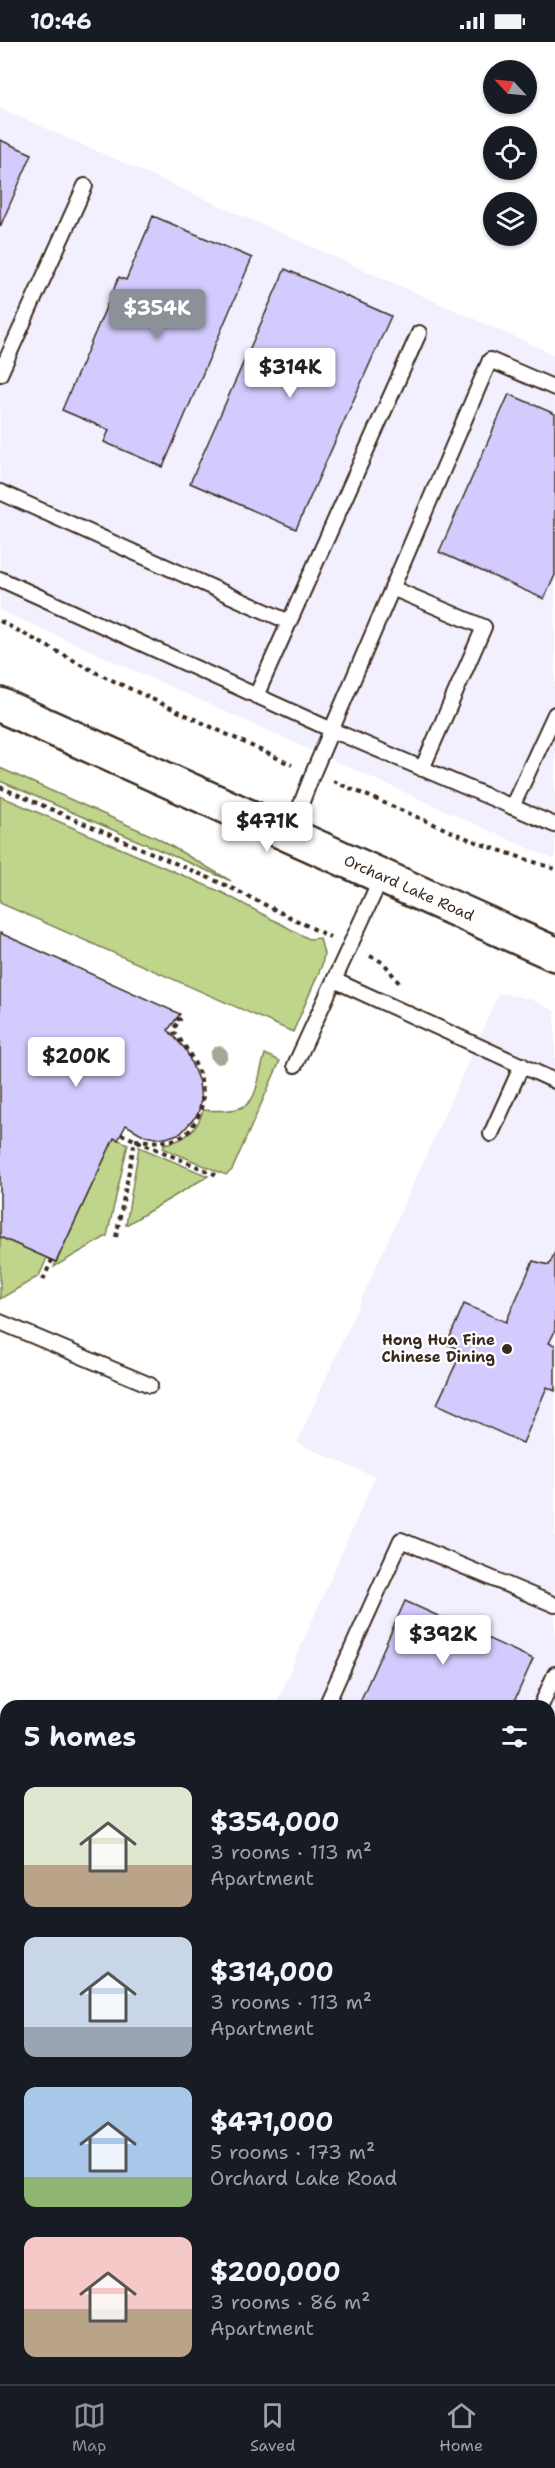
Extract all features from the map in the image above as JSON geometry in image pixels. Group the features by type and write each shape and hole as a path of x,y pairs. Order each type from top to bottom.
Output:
{"main road":[{"name":"Orchard Lake Road","path":"0,705 555,954"}],"lane":[{"path":"0,374 85,186"},
{"path":"256,696 419,333"},
{"path":"289,835 313,772 490,360 555,387"},
{"path":"0,492 289,622"},
{"path":"0,579 332,730 555,825"},
{"path":"392,588 484,627 422,769"},
{"path":"512,807 555,714"},
{"path":"295,1065 382,876"},
{"path":"334,980 555,1081"},
{"path":"491,1134 522,1065"},
{"path":"0,1322 150,1386"},
{"path":"329,1700 401,1540 555,1605"},
{"path":"544,1700 555,1674"}],"path":[{"path":"0,621 101,675 284,762 313,772 477,843 555,869"},
{"path":"0,788 223,884 384,963 401,986"},
{"path":"135,1140 162,1141 183,1136 199,1115 203,1091 201,1079 190,1053 174,1032 180,1020 177,1018"},
{"path":"122,1134 219,1176"},
{"path":"116,1236 135,1140"},
{"path":"43,1280 52,1260"}],"shaded area":[{"path":"0,108 555,355 555,860 0,610"},
{"path":"499,993 530,999 555,1011 555,1700 278,1700 375,1477 297,1443"}],"green space":[{"path":"0,768 157,838 231,881 0,781"},
{"path":"0,796 221,892 309,939 320,938 324,954 322,965 293,1032 0,903"},
{"path":"265,1054 280,1061 232,1170 226,1175 163,1148 164,1144 184,1137 194,1129 203,1110 235,1109 251,1101"},
{"path":"114,1138 128,1144 107,1236 54,1267"},
{"path":"139,1147 208,1176 126,1225"},
{"path":"0,1237 47,1258 39,1276 0,1299"}],"building":[{"path":"0,140 32,154 0,227"},
{"path":"153,216 252,258 163,467 104,442 109,430 62,410 119,277 126,280"},
{"path":"285,269 391,316 296,529 190,483"},
{"path":"509,394 555,414 555,575 544,599 439,552"},
{"path":"0,933 180,1014 168,1030 186,1050 199,1082 201,1100 198,1114 181,1133 166,1138 156,1138 145,1136 126,1125 118,1140 114,1138 56,1262 0,1237"},
{"name":"Hong Hua Fine Chinese Dining","path":"555,1252 555,1331 549,1343 555,1345 555,1391 547,1387 523,1443 437,1404 462,1351 447,1344 464,1304 506,1322 533,1261 549,1265"},
{"path":"405,1601 533,1659 515,1700 361,1700"}],"place":[{"name":"Hong Hua Fine Chinese Dining","path":"507,1349"}]}
